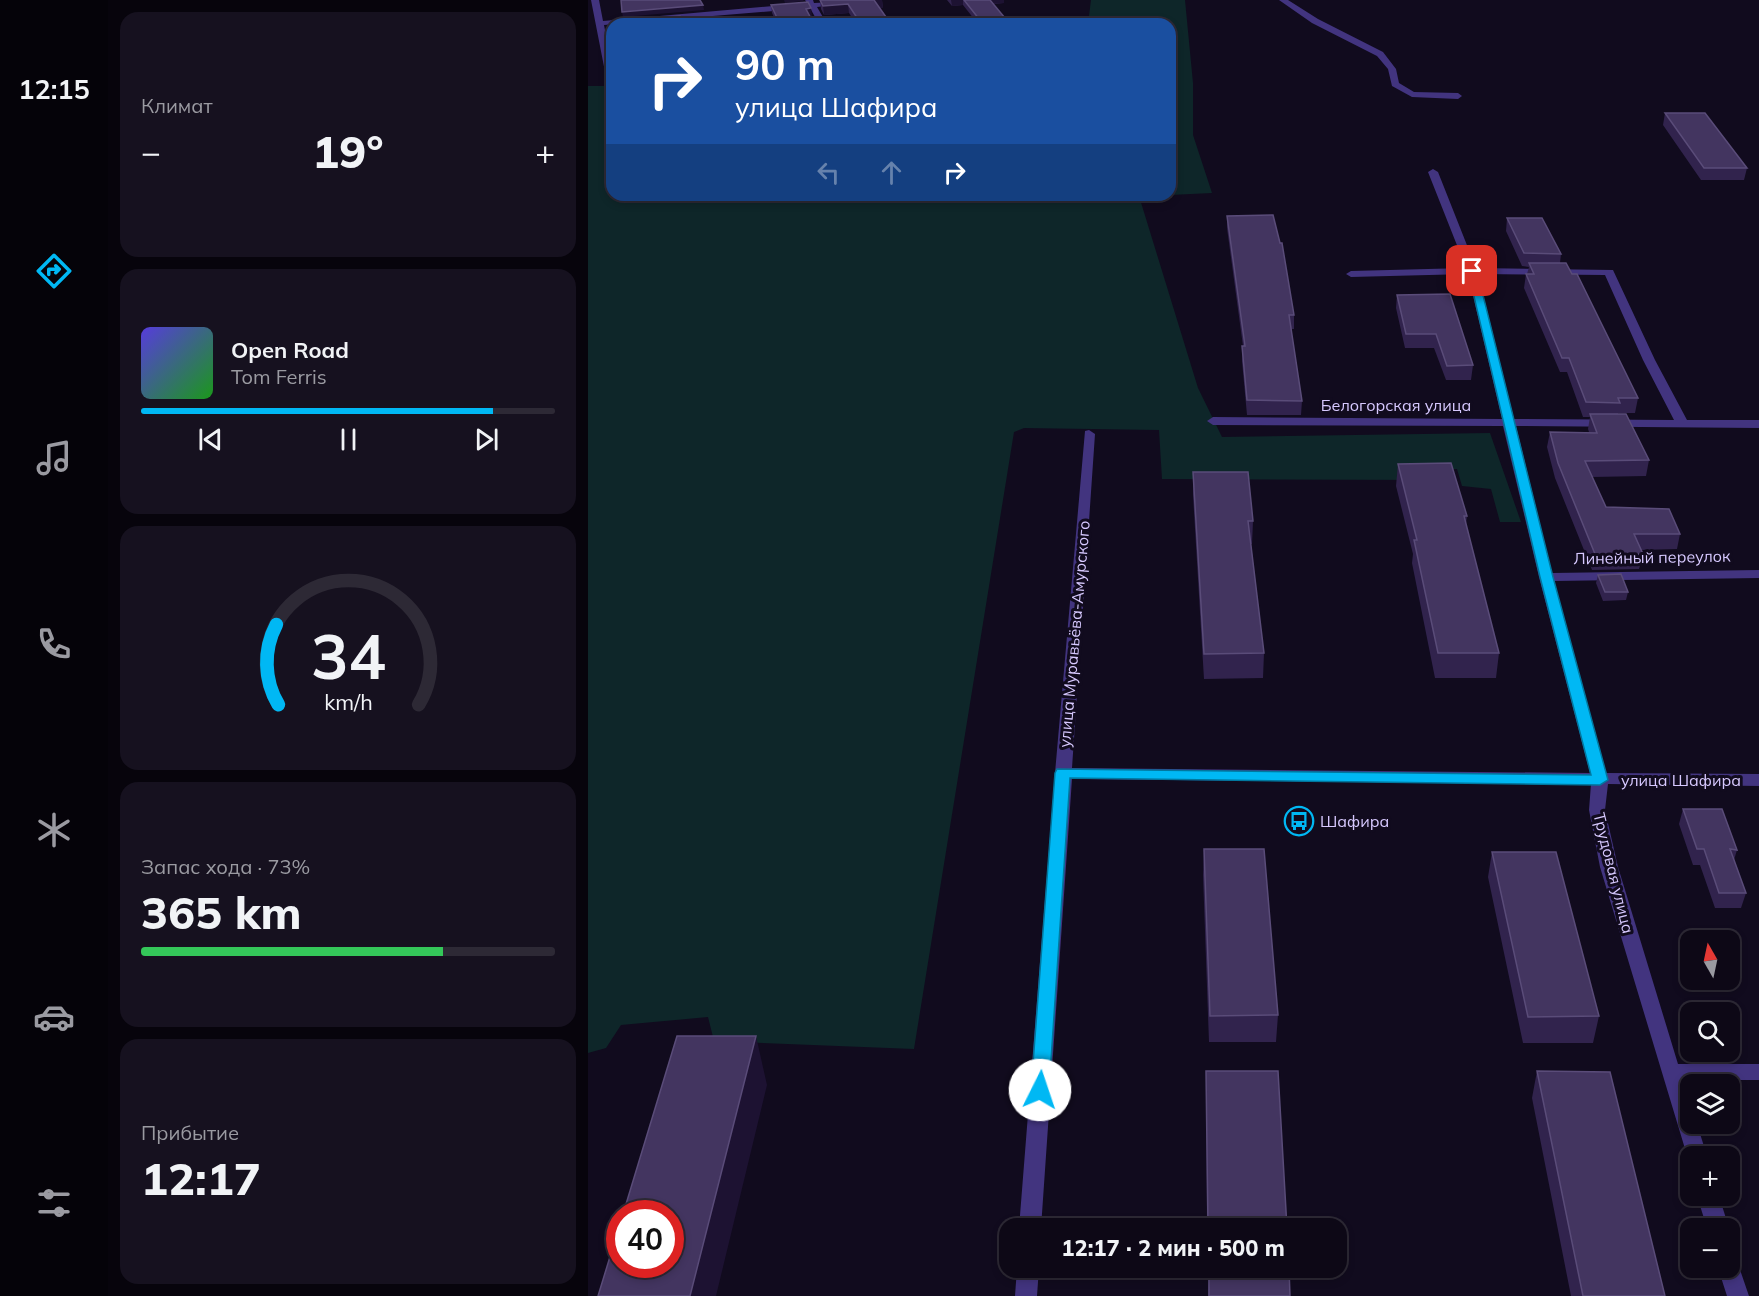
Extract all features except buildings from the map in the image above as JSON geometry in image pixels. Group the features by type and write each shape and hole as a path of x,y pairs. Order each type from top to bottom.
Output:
{"street":[{"path":"595,0 606,60"},
{"path":"689,18 811,3 873,0"},
{"path":"1283,0 1315,21 1380,54 1392,69 1395,84 1412,94 1458,96"},
{"path":"811,3 820,18"},
{"path":"599,29 606,28"},
{"name":"Трудовая улица","path":"1433,172 1472,271 1546,577 1600,780 1597,810 1609,867 1693,1146"},
{"path":"1352,274 1472,271 1609,272 1649,360 1682,423"},
{"name":"Белогорская улица","path":"1213,421 1759,424"},
{"name":"улица Муравьёва-Амурского","path":"1031,1218 1089,434"},
{"name":"Линейный переулок","path":"1546,577 1759,574"},
{"name":"улица Шафира","path":"1063,773 1759,780"},
{"path":"1670,1072 1759,1072"},
{"path":"1026,1296 1027,1278"},
{"path":"1732,1278 1738,1296"}],"green space":[{"path":"1091,0 1185,0 1193,83 1193,135 1212,193 1176,195 1176,18 1089,18"},
{"path":"588,86 606,86 606,201 1141,201 1198,388 1222,437 1490,433 1521,522 1500,522 1491,489 1462,486 1457,469 1438,470 1440,480 1162,479 1159,430 1024,428 1014,432 914,1049 714,1041 708,1017 621,1025 606,1048 588,1053"}],"place":[{"name":"Шафира","path":"1299,821"}],"route":[{"path":"1040,1090 1063,773 1600,780 1546,577 1472,271"}]}
